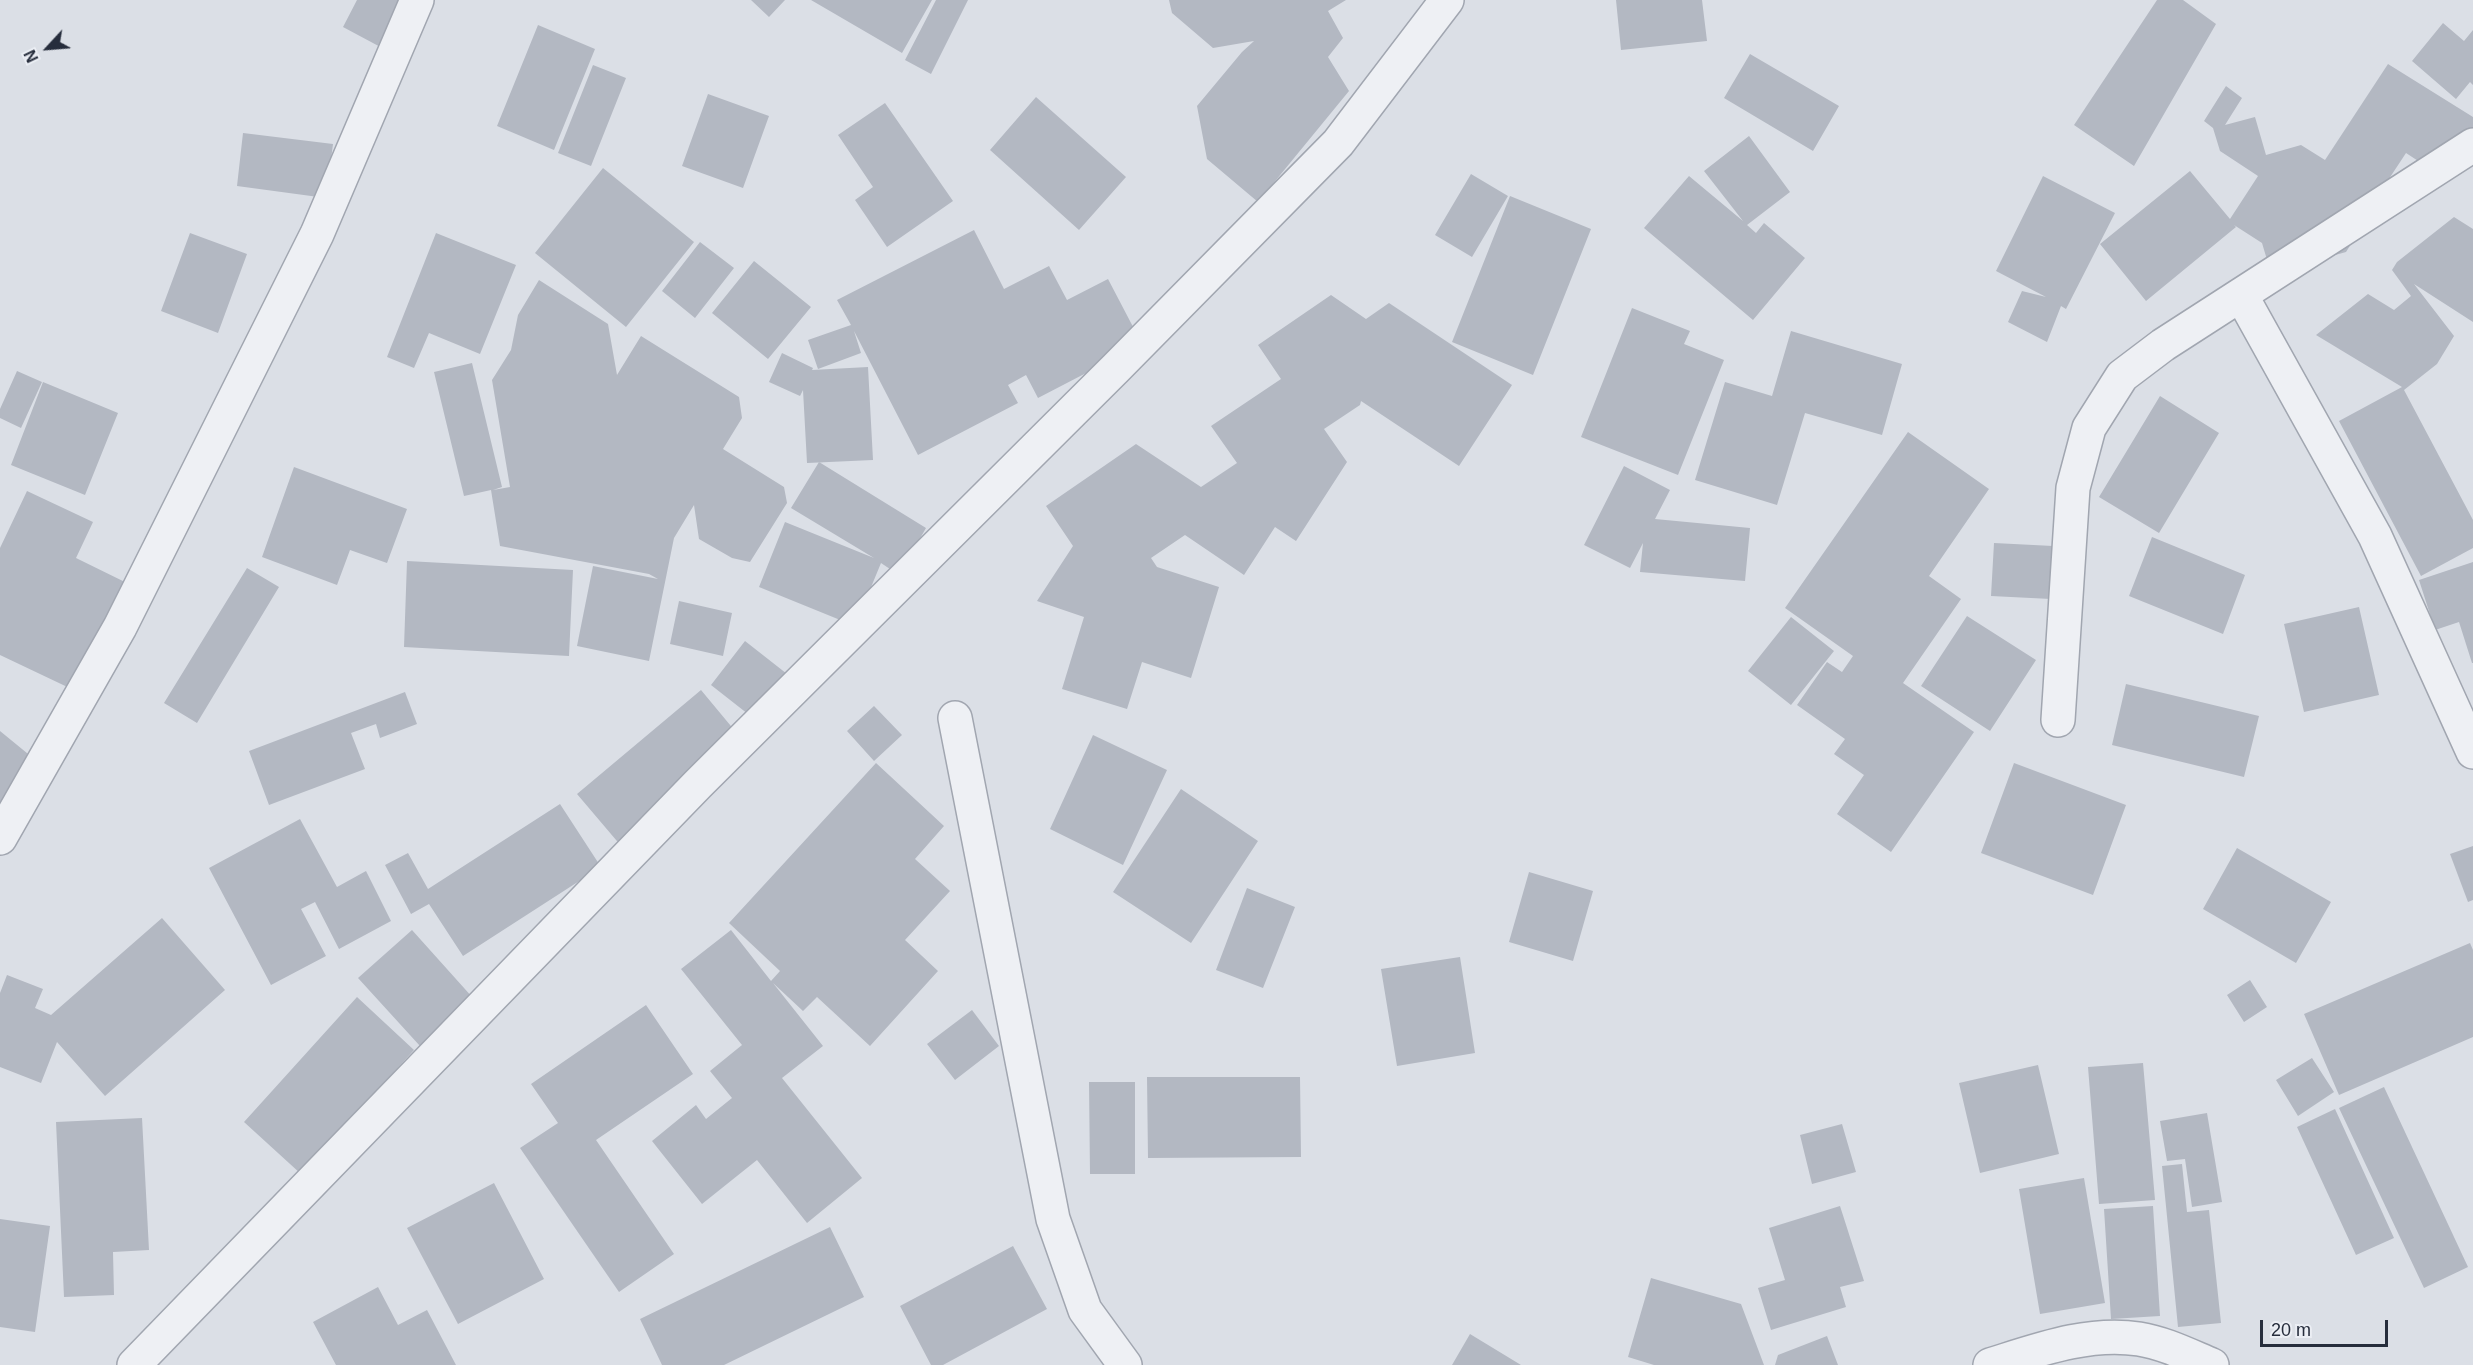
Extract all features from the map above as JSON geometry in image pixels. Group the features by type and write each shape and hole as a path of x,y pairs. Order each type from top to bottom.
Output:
{"street":[{"path":"0,838 120,627 317,234 417,0"},
{"path":"134,1365 698,784 1108,376 1338,143 1447,0"},
{"path":"2058,720 2073,488 2089,428 2122,376 2163,345 2473,145"},
{"path":"2241,295 2375,536 2473,752"},
{"path":"955,718 1053,1219 1085,1310 1125,1365"},
{"path":"1990,1365 2080,1339 2137,1338 2168,1346 2212,1365"}],"building":[{"path":"357,0 413,0 386,50 343,27"},
{"path":"751,0 785,0 769,17"},
{"path":"811,0 932,0 902,53"},
{"path":"936,0 968,0 931,74 905,60"},
{"path":"1169,0 1346,0 1328,11 1343,38 1328,57 1349,91 1258,202 1207,159 1197,106 1254,41 1213,48 1172,13"},
{"path":"1616,0 1702,0 1707,41 1621,50"},
{"path":"2157,0 2183,0 2216,24 2134,166 2074,125"},
{"path":"2443,23 2464,41 2473,30 2473,85 2470,82 2456,99 2412,61"},
{"path":"538,25 595,49 554,150 497,126"},
{"path":"1750,54 1839,106 1813,151 1724,98"},
{"path":"2388,64 2473,117 2473,152 2435,172 2406,153 2379,194 2384,192 2346,252 2271,273 2262,243 2234,225 2236,227 2146,301 2100,244 2190,171 2230,219 2258,176 2220,151 2213,128 2204,121 2226,86 2242,98 2225,125 2255,117 2266,155 2301,145 2325,160"},
{"path":"593,65 626,78 591,166 558,153"},
{"path":"708,94 769,116 743,188 682,166"},
{"path":"1036,97 1126,177 1079,230 990,150"},
{"path":"885,103 953,201 887,247 855,200 873,187 838,135"},
{"path":"243,133 333,144 326,198 237,186"},
{"path":"1749,136 1790,192 1747,225 1756,233 1764,223 1805,258 1753,320 1644,228 1689,176 1743,221 1704,171"},
{"path":"603,168 694,242 626,327 535,253"},
{"path":"1471,174 1508,196 1472,257 1435,235"},
{"path":"2043,176 2115,213 2066,309 2061,306 2047,342 2008,322 2022,291 2046,297 1996,271"},
{"path":"1510,196 1591,229 1533,375 1452,342"},
{"path":"2454,217 2473,229 2473,322 2414,284 2454,336 2437,364 2404,390 2473,520 2473,548 2421,576 2339,421 2402,387 2316,335 2368,294 2394,310 2411,296 2392,270 2397,262"},
{"path":"974,230 1004,289 1049,266 1067,300 1108,279 1142,344 1038,398 1026,375 1008,385 1018,403 918,455 854,331 861,353 818,369 808,340 851,325 837,300"},
{"path":"190,233 247,254 218,333 161,311"},
{"path":"436,233 516,265 480,354 429,333 414,368 387,357"},
{"path":"700,242 734,268 695,318 662,291"},
{"path":"754,261 811,307 768,359 712,313"},
{"path":"539,280 608,324 617,375 641,336 739,397 742,418 723,449 784,487 787,503 750,562 732,558 699,539 694,505 674,538 649,661 577,646 593,566 658,579 649,574 500,546 491,490 464,496 434,372 472,363 502,487 493,490 510,487 492,380 511,350 518,315"},
{"path":"1331,295 1366,319 1389,303 1512,385 1459,466 1361,401 1360,405 1324,429 1347,462 1296,541 1275,527 1244,575 1185,535 1151,558 1157,567 1219,587 1191,678 1142,662 1127,709 1062,689 1084,617 1037,601 1073,546 1046,506 1136,444 1201,487 1237,463 1211,426 1281,379 1258,345"},
{"path":"1632,308 1690,331 1684,344 1724,360 1678,475 1581,437"},
{"path":"1791,331 1902,364 1882,435 1805,413 1777,505 1695,480 1725,382 1772,396"},
{"path":"782,353 813,368 812,370 868,367 873,460 807,463 803,390 800,396 769,382"},
{"path":"17,371 42,382 21,428 0,418 0,409"},
{"path":"43,382 118,413 85,495 11,465"},
{"path":"2160,396 2219,433 2159,533 2099,497"},
{"path":"1908,432 1989,489 1929,576 1961,599 1903,683 1974,732 1891,852 1837,814 1864,775 1834,754 1845,739 1797,705 1827,662 1842,672 1853,656 1785,608"},
{"path":"819,462 926,528 899,575 881,563 855,626 759,587 785,522 874,558 791,508"},
{"path":"1624,466 1670,490 1655,519 1750,528 1745,581 1640,572 1643,543 1630,568 1584,545"},
{"path":"294,467 407,509 387,563 350,550 337,585 262,557"},
{"path":"27,491 93,522 76,558 131,585 80,693 0,655 0,548"},
{"path":"2152,537 2245,575 2223,634 2129,596"},
{"path":"1994,543 2053,546 2051,599 1991,596"},
{"path":"407,561 573,570 569,656 404,647"},
{"path":"2473,562 2472,663 2459,622 2435,630 2419,580"},
{"path":"247,568 279,587 197,723 164,703"},
{"path":"679,601 732,613 723,656 670,644"},
{"path":"2359,607 2379,695 2304,712 2284,624"},
{"path":"1967,616 2036,660 1990,731 1921,686"},
{"path":"1791,617 1834,651 1791,705 1748,671"},
{"path":"745,641 796,681 762,725 711,685"},
{"path":"2126,684 2259,716 2244,777 2112,745"},
{"path":"701,690 745,743 622,847 577,794"},
{"path":"405,692 417,724 380,738 376,724 351,733 365,769 269,805 249,751"},
{"path":"874,706 902,735 874,761 847,731"},
{"path":"0,731 44,767 0,821"},
{"path":"1093,735 1167,770 1123,865 1050,829"},
{"path":"876,763 944,826 915,859 950,891 905,940 938,971 870,1046 817,997 803,1011 773,983 823,1046 782,1078 862,1178 807,1223 757,1160 702,1204 652,1141 696,1105 706,1119 732,1098 710,1071 742,1045 681,969 731,930 771,981 780,971 729,923"},
{"path":"2014,763 2126,805 2093,895 1981,853"},
{"path":"1181,789 1258,841 1191,943 1113,892"},
{"path":"560,804 601,867 463,956 429,904 411,914 385,865 408,853 428,889"},
{"path":"300,819 337,887 366,871 391,921 339,949 315,902 301,909 326,956 271,985 209,868"},
{"path":"2473,846 2473,900 2468,902 2450,854"},
{"path":"2237,848 2331,902 2296,963 2203,909"},
{"path":"1529,872 1593,891 1573,961 1509,942"},
{"path":"1247,888 1295,907 1263,988 1216,970"},
{"path":"162,918 225,990 105,1096 57,1042 41,1083 0,1067 0,993 7,975 43,989 35,1008 51,1015"},
{"path":"412,930 473,998 420,1046 358,978"},
{"path":"2470,943 2473,950 2473,1037 2339,1095 2304,1014"},
{"path":"1460,957 1475,1053 1397,1066 1381,969"},
{"path":"2250,980 2267,1007 2244,1022 2227,995"},
{"path":"357,997 414,1050 301,1174 244,1122"},
{"path":"646,1005 693,1074 596,1140 674,1254 619,1292 520,1148 558,1123 531,1084"},
{"path":"972,1010 999,1046 955,1080 927,1044"},
{"path":"2312,1058 2334,1092 2298,1116 2276,1080"},
{"path":"2143,1063 2155,1200 2099,1204 2088,1067"},
{"path":"2038,1065 2059,1154 1980,1173 1959,1083"},
{"path":"1147,1077 1300,1077 1301,1157 1148,1158"},
{"path":"1089,1082 1135,1082 1135,1174 1090,1174"},
{"path":"2384,1087 2468,1267 2424,1288 2339,1108"},
{"path":"2335,1109 2394,1238 2356,1255 2297,1127"},
{"path":"2207,1113 2222,1202 2192,1207 2185,1159 2167,1161 2160,1121"},
{"path":"142,1118 149,1250 113,1252 114,1295 64,1297 56,1122"},
{"path":"1842,1124 1856,1172 1812,1184 1800,1135"},
{"path":"2182,1164 2187,1212 2209,1210 2221,1323 2178,1327 2162,1166"},
{"path":"2084,1178 2105,1303 2040,1314 2019,1189"},
{"path":"494,1183 544,1279 458,1324 407,1228"},
{"path":"1840,1206 1864,1281 1840,1287 1846,1307 1771,1330 1758,1288 1785,1280 1769,1228"},
{"path":"2153,1206 2160,1316 2111,1319 2104,1209"},
{"path":"0,1219 50,1226 35,1332 0,1327"},
{"path":"830,1227 864,1297 724,1365 662,1365 640,1319"},
{"path":"1013,1246 1047,1309 943,1365 931,1365 900,1306"},
{"path":"1651,1278 1741,1304 1764,1365 1654,1365 1628,1357"},
{"path":"378,1287 398,1325 427,1310 456,1365 336,1365 313,1322"},
{"path":"1470,1334 1521,1365 1452,1365"},
{"path":"1827,1336 1838,1365 1775,1365 1778,1355"}]}
